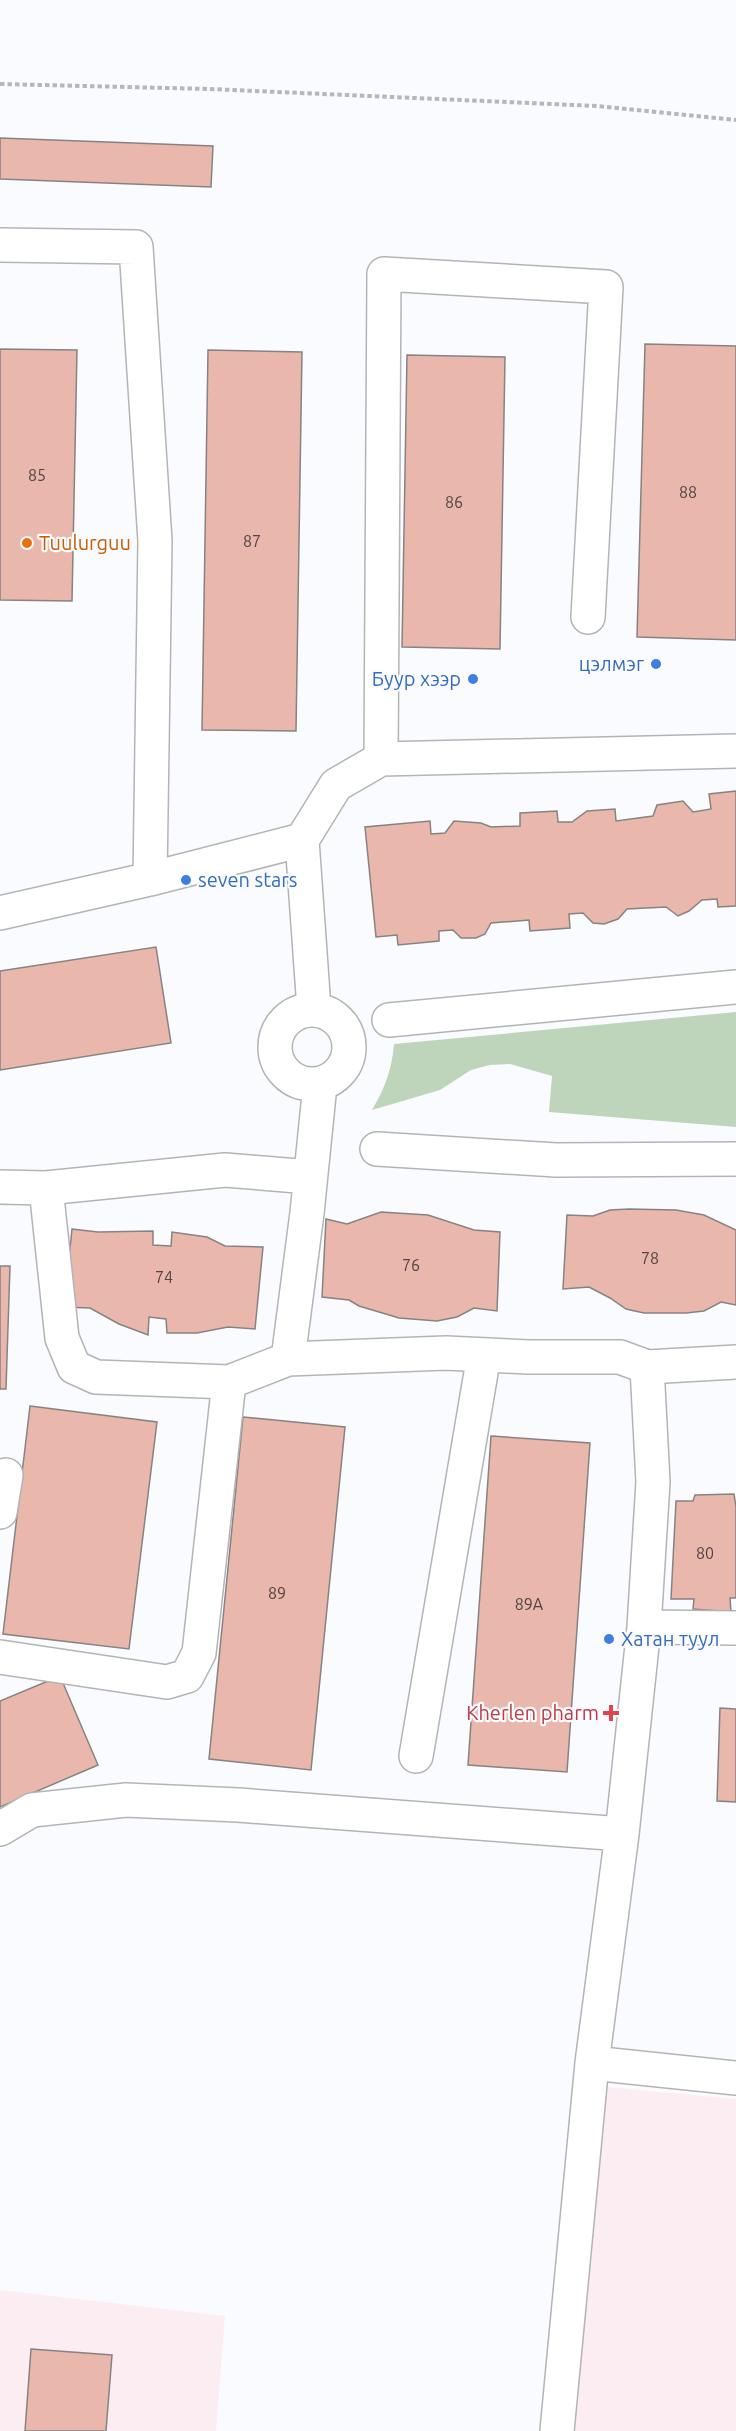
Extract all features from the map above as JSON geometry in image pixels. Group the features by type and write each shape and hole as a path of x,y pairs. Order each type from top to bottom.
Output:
{"street":[{"path":"0,245 136,247 155,541 150,879"},
{"path":"381,759 384,274 606,287 588,617"},
{"path":"314,1010 302,840 336,785 381,759 736,751"},
{"path":"0,913 150,879 302,840"},
{"path":"389,1020 736,987"},
{"path":"314,1010 328,1014 341,1023 348,1037 349,1052 345,1067 334,1078 320,1084 305,1084 290,1078 280,1068 275,1055 274,1041 280,1027 289,1017 300,1011 314,1010"},
{"path":"288,1359 320,1084"},
{"path":"377,1149 556,1160 736,1159"},
{"path":"0,1187 46,1188 225,1170 310,1177"},
{"path":"46,1188 62,1338 74,1367 96,1377 229,1382 288,1359 446,1353 620,1357 647,1367 736,1362"},
{"path":"416,1756 484,1355"},
{"path":"557,2431 592,2063 622,1834 644,1627 653,1482 647,1367"},
{"path":"0,1657 167,1682 187,1676 199,1653 229,1382"},
{"path":"0,1512 6,1475"},
{"path":"644,1627 736,1628"},
{"path":"0,1828 32,1810 126,1800 238,1805 622,1834"},
{"path":"592,2063 736,2078"}],"path":[{"path":"0,84 210,89 597,106 736,120"}],"shaded area":[{"path":"607,2087 736,2099 736,2431 573,2431"},
{"path":"0,2290 225,2316 216,2431 0,2431"}],"green space":[{"path":"736,1012 736,1127 549,1112 552,1076 510,1064 490,1065 471,1070 440,1090 372,1110 387,1078 394,1044"}],"building":[{"path":"0,138 213,146 211,187 0,179"},
{"path":"645,344 736,346 736,640 637,637"},
{"path":"0,349 77,350 72,601 0,600"},
{"path":"208,350 302,352 296,731 202,730"},
{"path":"407,355 505,357 500,649 402,647"},
{"path":"736,791 736,906 718,907 717,899 702,900 689,911 678,916 666,907 627,909 618,919 604,924 593,923 583,913 569,914 570,928 530,931 529,920 491,923 485,934 476,938 461,938 453,930 439,931 439,941 398,945 397,935 376,937 365,827 430,821 431,834 445,833 454,821 481,823 491,827 520,826 520,813 557,811 558,822 572,822 587,811 615,809 616,821 653,816 657,805 683,801 693,812 711,809 709,794"},
{"path":"156,947 171,1043 0,1070 0,971"},
{"path":"610,1210 676,1210 704,1215 736,1230 736,1305 721,1302 704,1311 644,1313 626,1309 589,1287 563,1289 567,1215 593,1216"},
{"path":"381,1212 428,1215 474,1230 500,1232 497,1311 474,1308 457,1317 437,1321 399,1318 359,1306 349,1300 322,1297 326,1219 347,1224"},
{"path":"72,1229 98,1232 153,1231 153,1245 171,1246 172,1232 207,1237 225,1246 263,1247 255,1329 228,1327 197,1333 167,1333 166,1319 149,1317 148,1335 119,1324 90,1308 64,1307"},
{"path":"0,1266 10,1266 6,1389 0,1389"},
{"path":"30,1406 157,1422 129,1649 3,1634"},
{"path":"243,1417 345,1427 311,1770 209,1759"},
{"path":"491,1436 590,1443 567,1772 468,1765"},
{"path":"734,1494 736,1598 730,1598 731,1612 693,1609 694,1599 671,1599 676,1501 693,1501 695,1495"},
{"path":"60,1676 98,1765 0,1807 0,1701"},
{"path":"720,1708 736,1709 736,1802 717,1801"},
{"path":"31,2349 112,2355 106,2431 25,2431"}],"place":[{"name":"Tuulurguu","path":"27,543"},
{"name":"цэлмэг","path":"656,664"},
{"name":"Буур хээр","path":"473,679"},
{"name":"seven stars","path":"186,880"},
{"name":"Хатан туул","path":"609,1639"},
{"name":"Kherlen pharm","path":"611,1713"}]}
